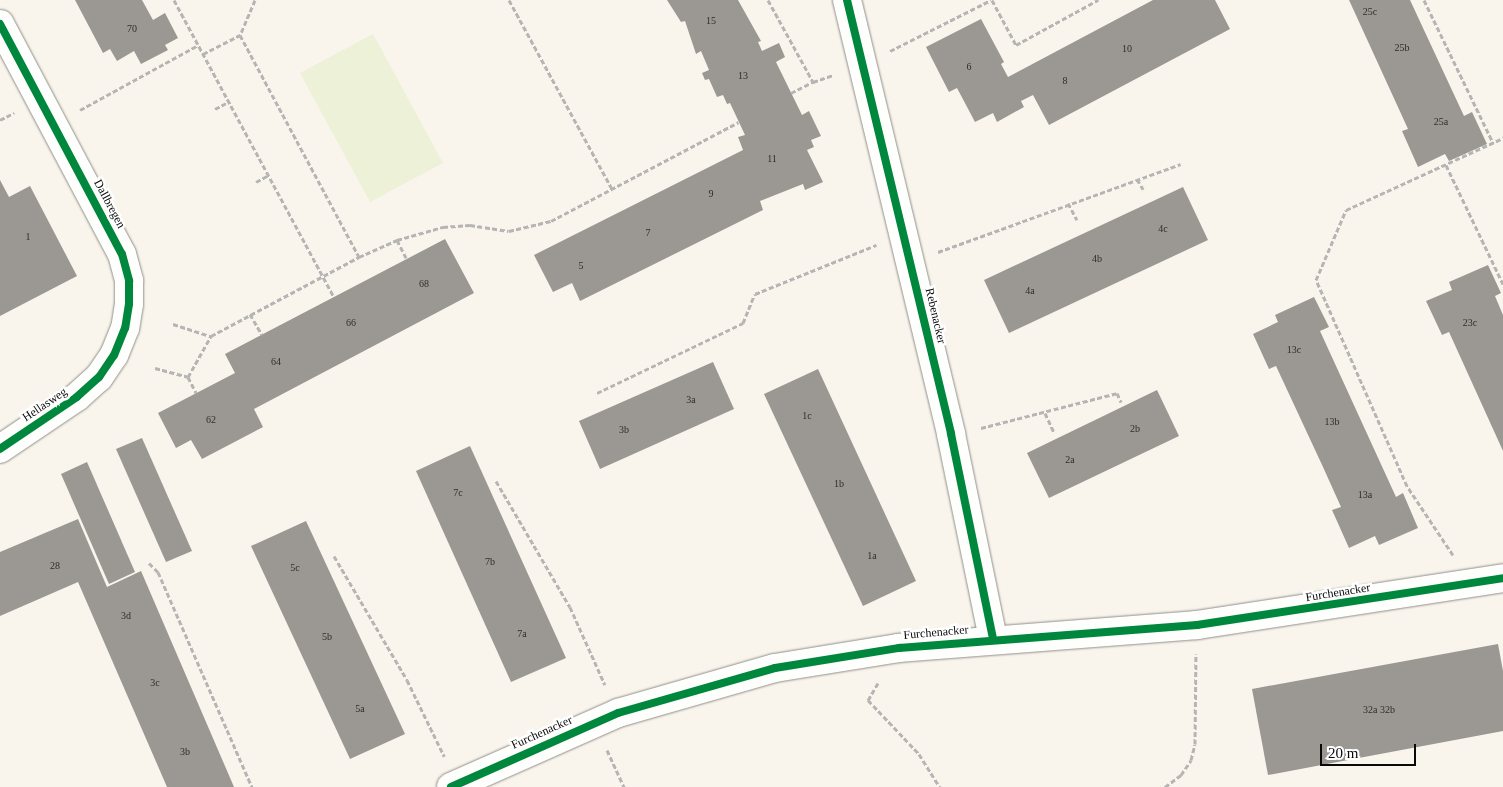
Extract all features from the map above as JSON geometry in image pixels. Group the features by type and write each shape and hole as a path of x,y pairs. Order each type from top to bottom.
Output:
{"street":[{"name":"Rebenacker","path":"847,0 951,434 993,639"},
{"name":"Dallbregen","path":"0,24 122,254 128,281 129,304 125,328 114,355 99,377 77,397"},
{"name":"Hellasweg","path":"0,449 77,397"},
{"name":"Furchenacker","path":"454,785 607,717 774,668 899,648 993,639 1076,637 1197,625 1503,578"}],"path":[{"path":"174,0 334,297"},
{"path":"203,54 240,35 255,0"},
{"path":"509,0 612,189"},
{"path":"768,0 813,82"},
{"path":"791,93 813,82 862,65 992,0 1016,45 1098,0"},
{"path":"1424,0 1493,143"},
{"path":"240,35 359,257"},
{"path":"80,110 198,45"},
{"path":"215,109 228,102"},
{"path":"188,377 211,336 359,257 397,240 443,227 470,225 510,231 530,228 551,221 739,122"},
{"path":"1472,583 1407,486 1316,280 1346,210 1503,138"},
{"path":"911,262 1068,203 1181,164"},
{"path":"1446,165 1502,278 1503,284"},
{"path":"256,182 268,176"},
{"path":"1137,179 1143,189"},
{"path":"1068,203 1077,220"},
{"path":"597,393 743,324 755,294 903,234"},
{"path":"397,240 406,258"},
{"path":"250,314 262,335"},
{"path":"173,324 211,336"},
{"path":"155,368 188,377 196,393"},
{"path":"951,434 1045,413 1117,394 1121,402"},
{"path":"1045,413 1054,432"},
{"path":"496,481 570,607 607,717 624,787"},
{"path":"334,556 407,680 454,785"},
{"path":"150,563 158,572 252,787"},
{"path":"1165,787 1181,775 1191,760 1195,744 1197,625"},
{"path":"899,648 868,700 918,754 940,787"}],"green space":[{"path":"373,34 443,163 370,202 300,73"}],"building":[{"path":"75,0 142,0 153,20 165,13 178,38 165,45 168,50 141,64 134,51 117,61 110,49 103,53"},
{"path":"667,0 738,0 761,41 758,42 762,51 779,43 785,57 776,62 802,115 809,111 821,136 811,140 814,147 807,150 823,182 805,190 803,184 760,201 763,210 580,301 572,283 553,292 534,255 743,150 738,137 745,135 730,103 727,104 723,95 717,97 709,79 705,80 702,73 709,70 701,51 696,54 685,21 681,22"},
{"path":"1153,0 1215,0 1230,29 1049,125 1033,95 1021,101 1024,107 997,122 993,113 975,122 957,88 949,92 926,47 981,19 1004,62 1001,64 1008,77"},
{"path":"1349,0 1410,0 1464,116 1472,112 1487,144 1449,161 1445,154 1418,167 1402,131 1408,129"},
{"path":"0,180 9,197 30,186 77,276 0,316"},
{"path":"1183,187 1208,240 1009,333 984,280"},
{"path":"445,239 474,293 254,409 263,427 202,459 191,440 176,448 158,413 235,373 225,354"},
{"path":"1488,265 1501,293 1495,296 1503,315 1503,451 1449,332 1442,335 1426,301 1452,290 1449,282"},
{"path":"1314,297 1329,327 1320,331 1396,497 1403,493 1418,528 1379,545 1375,536 1349,548 1332,510 1341,507 1276,366 1269,369 1253,334 1278,322 1275,315"},
{"path":"713,362 734,409 600,469 579,421"},
{"path":"818,369 916,581 863,606 764,394"},
{"path":"1157,390 1179,436 1049,498 1027,453"},
{"path":"142,438 192,551 166,562 116,449"},
{"path":"470,446 566,658 511,682 416,471"},
{"path":"87,462 135,572 109,584 61,474"},
{"path":"78,519 107,587 141,571 234,787 167,787 78,582 0,616 0,552"},
{"path":"306,521 405,734 350,759 251,546"},
{"path":"1498,644 1503,671 1503,731 1268,775 1252,689"}],"cycle path":[{"path":"847,0 951,434 993,639"},
{"path":"0,24 122,254 129,281 129,304 125,328 114,355 99,377 77,397 0,449"},
{"path":"451,787 618,713 775,668 899,648 1197,625 1503,578"}]}
